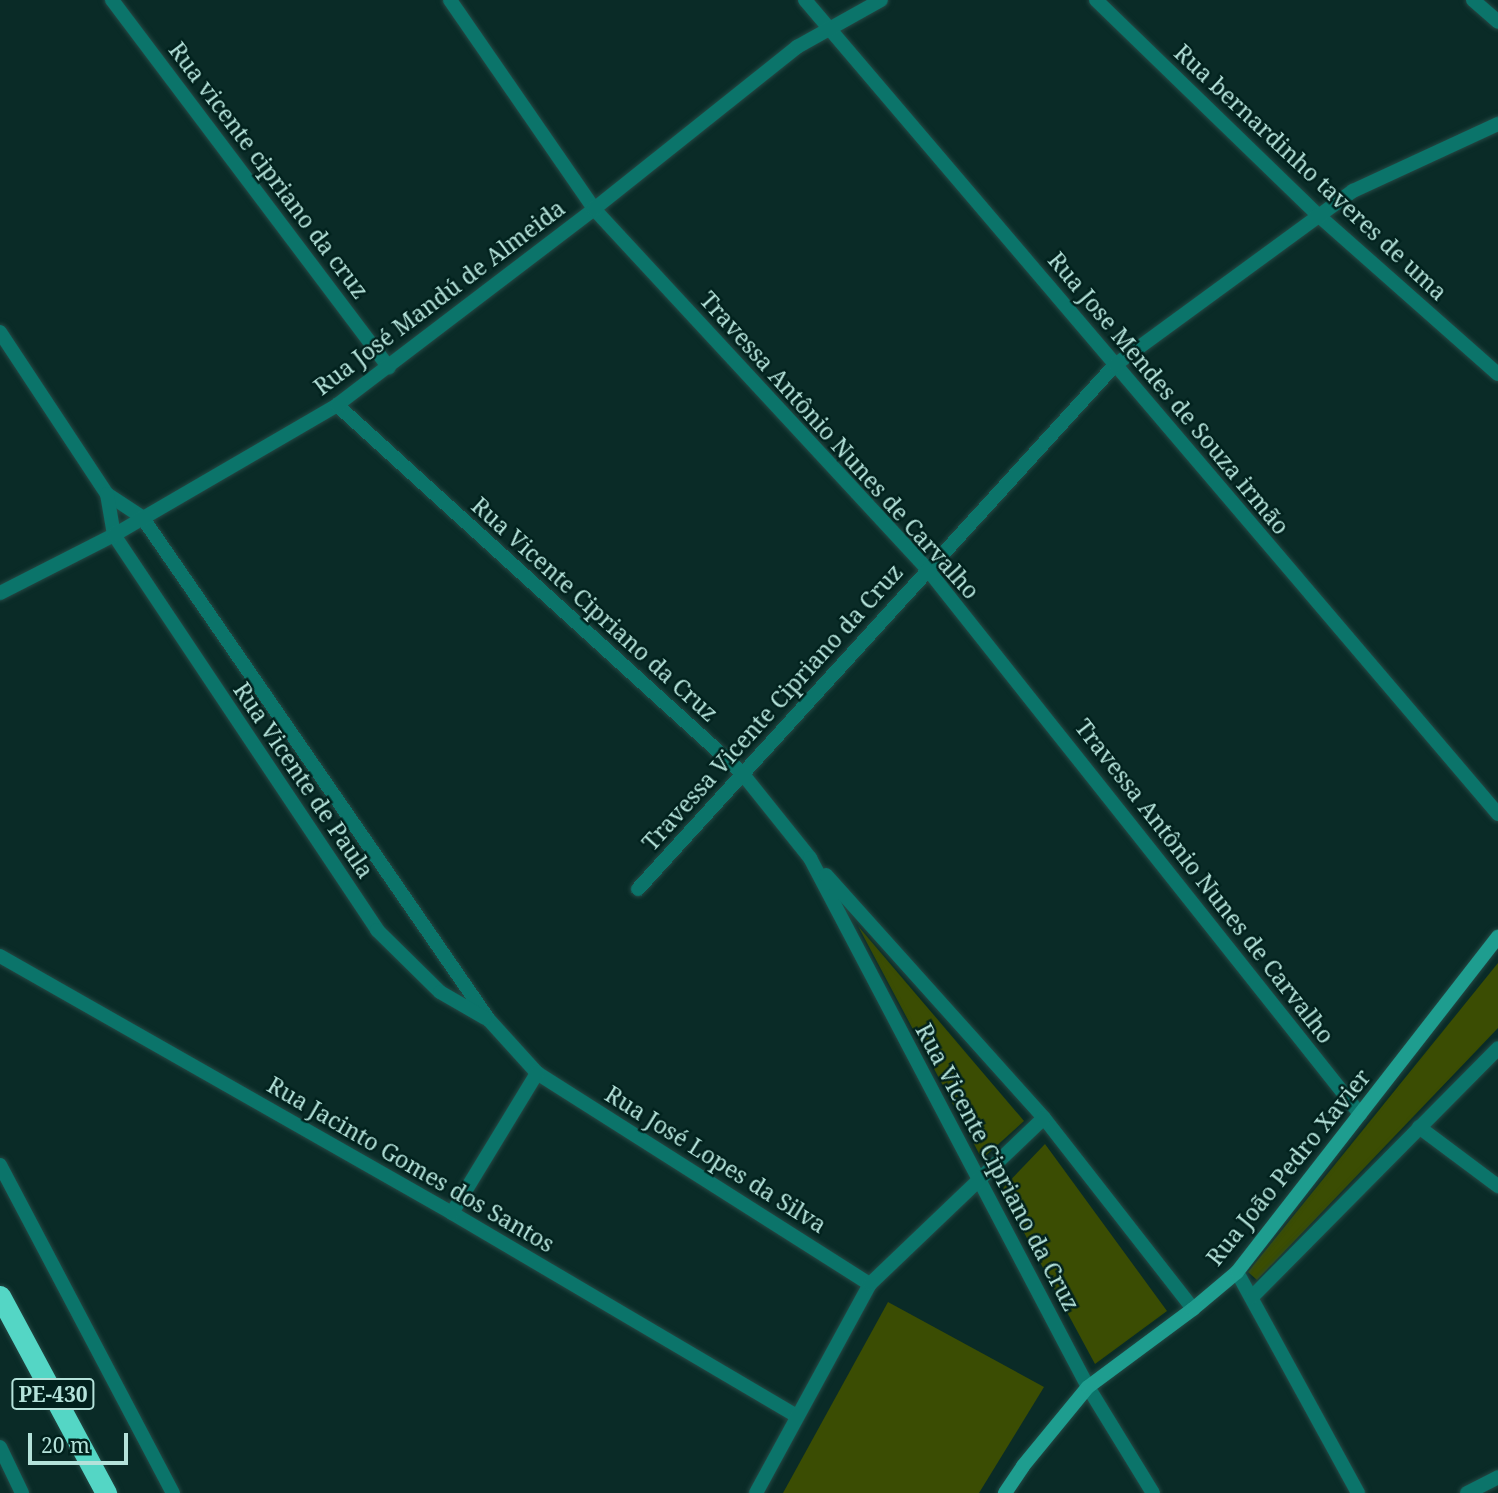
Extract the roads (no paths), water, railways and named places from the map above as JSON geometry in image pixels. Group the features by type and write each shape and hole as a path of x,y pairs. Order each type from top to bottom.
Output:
{"highway":[{"name":"PE-430","path":"0,1296 106,1493"}],"street":[{"name":"Rua vicente cipriano da cruz","path":"112,0 389,367"},
{"name":"Travessa Antônio Nunes de Carvalho","path":"450,0 594,209 928,570 1360,1114"},
{"name":"Rua Jose Mendes de Souza irmão","path":"805,0 1498,814"},
{"name":"Rua José Mandú de Almeida","path":"0,593 114,535 337,405 594,209 797,47 881,0"},
{"name":"Rua bernardinho taveres de uma","path":"1096,0 1318,215 1498,374"},
{"path":"1473,0 1498,22"},
{"name":"Travessa Vicente Cipriano da Cruz","path":"638,889 1115,365 1353,191 1498,124"},
{"path":"0,332 107,494 142,517"},
{"name":"Rua Vicente Cipriano da Cruz","path":"337,405 742,773 810,858 1044,1118 1193,1309"},
{"path":"107,494 114,535"},
{"name":"Rua Vicente de Paula","path":"142,517 489,1020 537,1073"},
{"name":"Rua Vicente de Paula","path":"114,535 377,930 440,992 489,1020"},
{"name":"Rua Vicente Cipriano da Cruz","path":"810,858 1088,1387 1153,1493"},
{"name":"Rua João Pedro Xavier","path":"1005,1493 1023,1466 1088,1387 1193,1309 1237,1272 1498,937"},
{"name":"Rua Jacinto Gomes dos Santos","path":"0,956 452,1213 796,1416"},
{"path":"1252,1297 1498,1048"},
{"path":"452,1213 537,1073"},
{"name":"Rua José Lopes da Silva","path":"537,1073 870,1284"},
{"path":"756,1493 870,1284 1044,1118"},
{"path":"1419,1127 1498,1186"},
{"path":"0,1165 173,1493"},
{"path":"1237,1272 1358,1493"},
{"path":"0,1447 22,1493"},
{"path":"1467,1493 1498,1477"}]}
